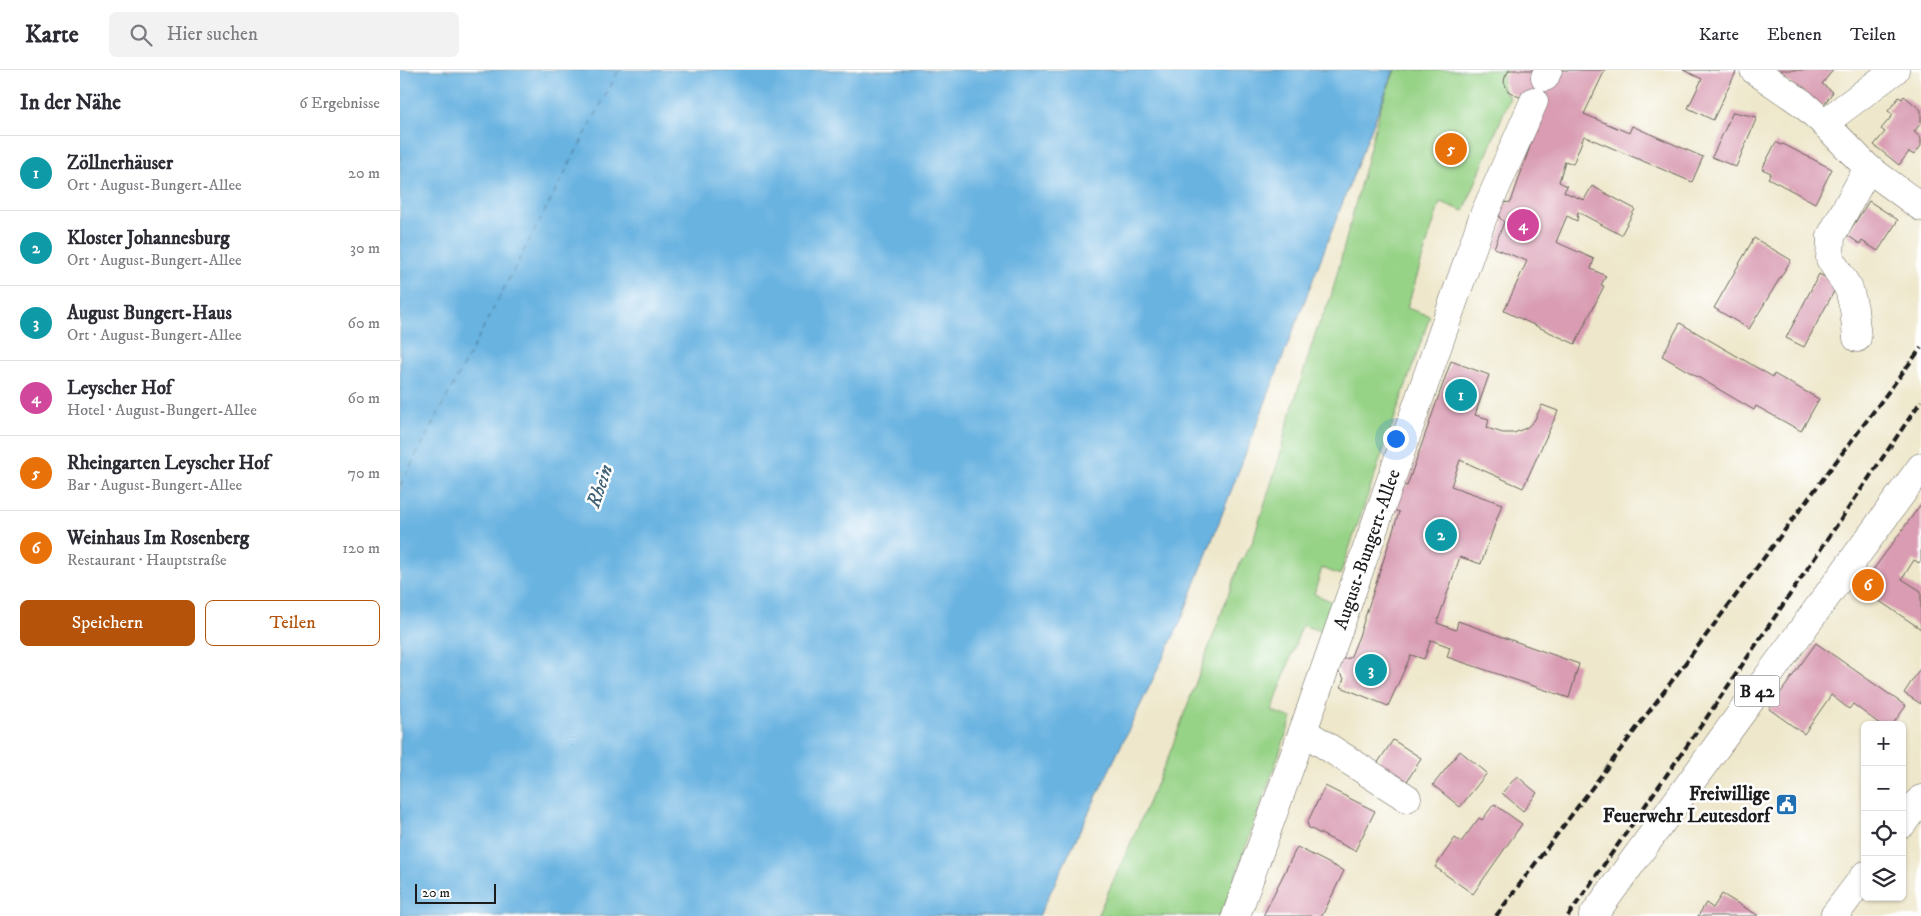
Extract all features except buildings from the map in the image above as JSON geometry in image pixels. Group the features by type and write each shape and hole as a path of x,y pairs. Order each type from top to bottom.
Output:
{"street":[{"path":"1754,70 1802,103 1868,168 1921,207"},
{"path":"1824,123 1894,70"},
{"name":"August-Bungert-Allee","path":"1236,916 1303,731 1483,217 1542,83"},
{"path":"1857,338 1849,289 1830,259 1831,236 1868,168"},
{"name":"B 42","path":"1593,916 1921,466"},
{"path":"1303,731 1407,798"},
{"path":"1906,819 1921,799"},
{"path":"1834,916 1861,880"}],"green space":[{"path":"1395,70 1506,70 1503,86 1504,92 1510,97 1464,211 1440,202 1407,308 1430,316 1340,575 1322,568 1314,594 1333,602 1323,632 1302,625 1272,711 1292,718 1221,916 1097,916 1169,755 1240,563 1252,543 1280,456 1285,432 1316,331 1331,297 1380,109"}],"water":[{"name":"Rhein","path":"400,70 1394,70 1180,623 1039,916 400,916"}],"ferry route":[{"path":"400,486 619,70"}],"railway":[{"path":"1496,916 1921,348"},
{"path":"1568,916 1705,720 1921,401"}],"place":[{"name":"Rheingarten Leyscher Hof","path":"1451,149"},
{"name":"Leyscher Hof","path":"1523,225"},
{"name":"Zöllnerhäuser","path":"1461,395"},
{"name":"Kloster Johannesburg","path":"1441,535"},
{"name":"Weinhaus Im Rosenberg","path":"1868,585"},
{"name":"August Bungert-Haus","path":"1371,670"},
{"name":"Freiwillige Feuerwehr Leutesdorf","path":"1786,804"}]}
